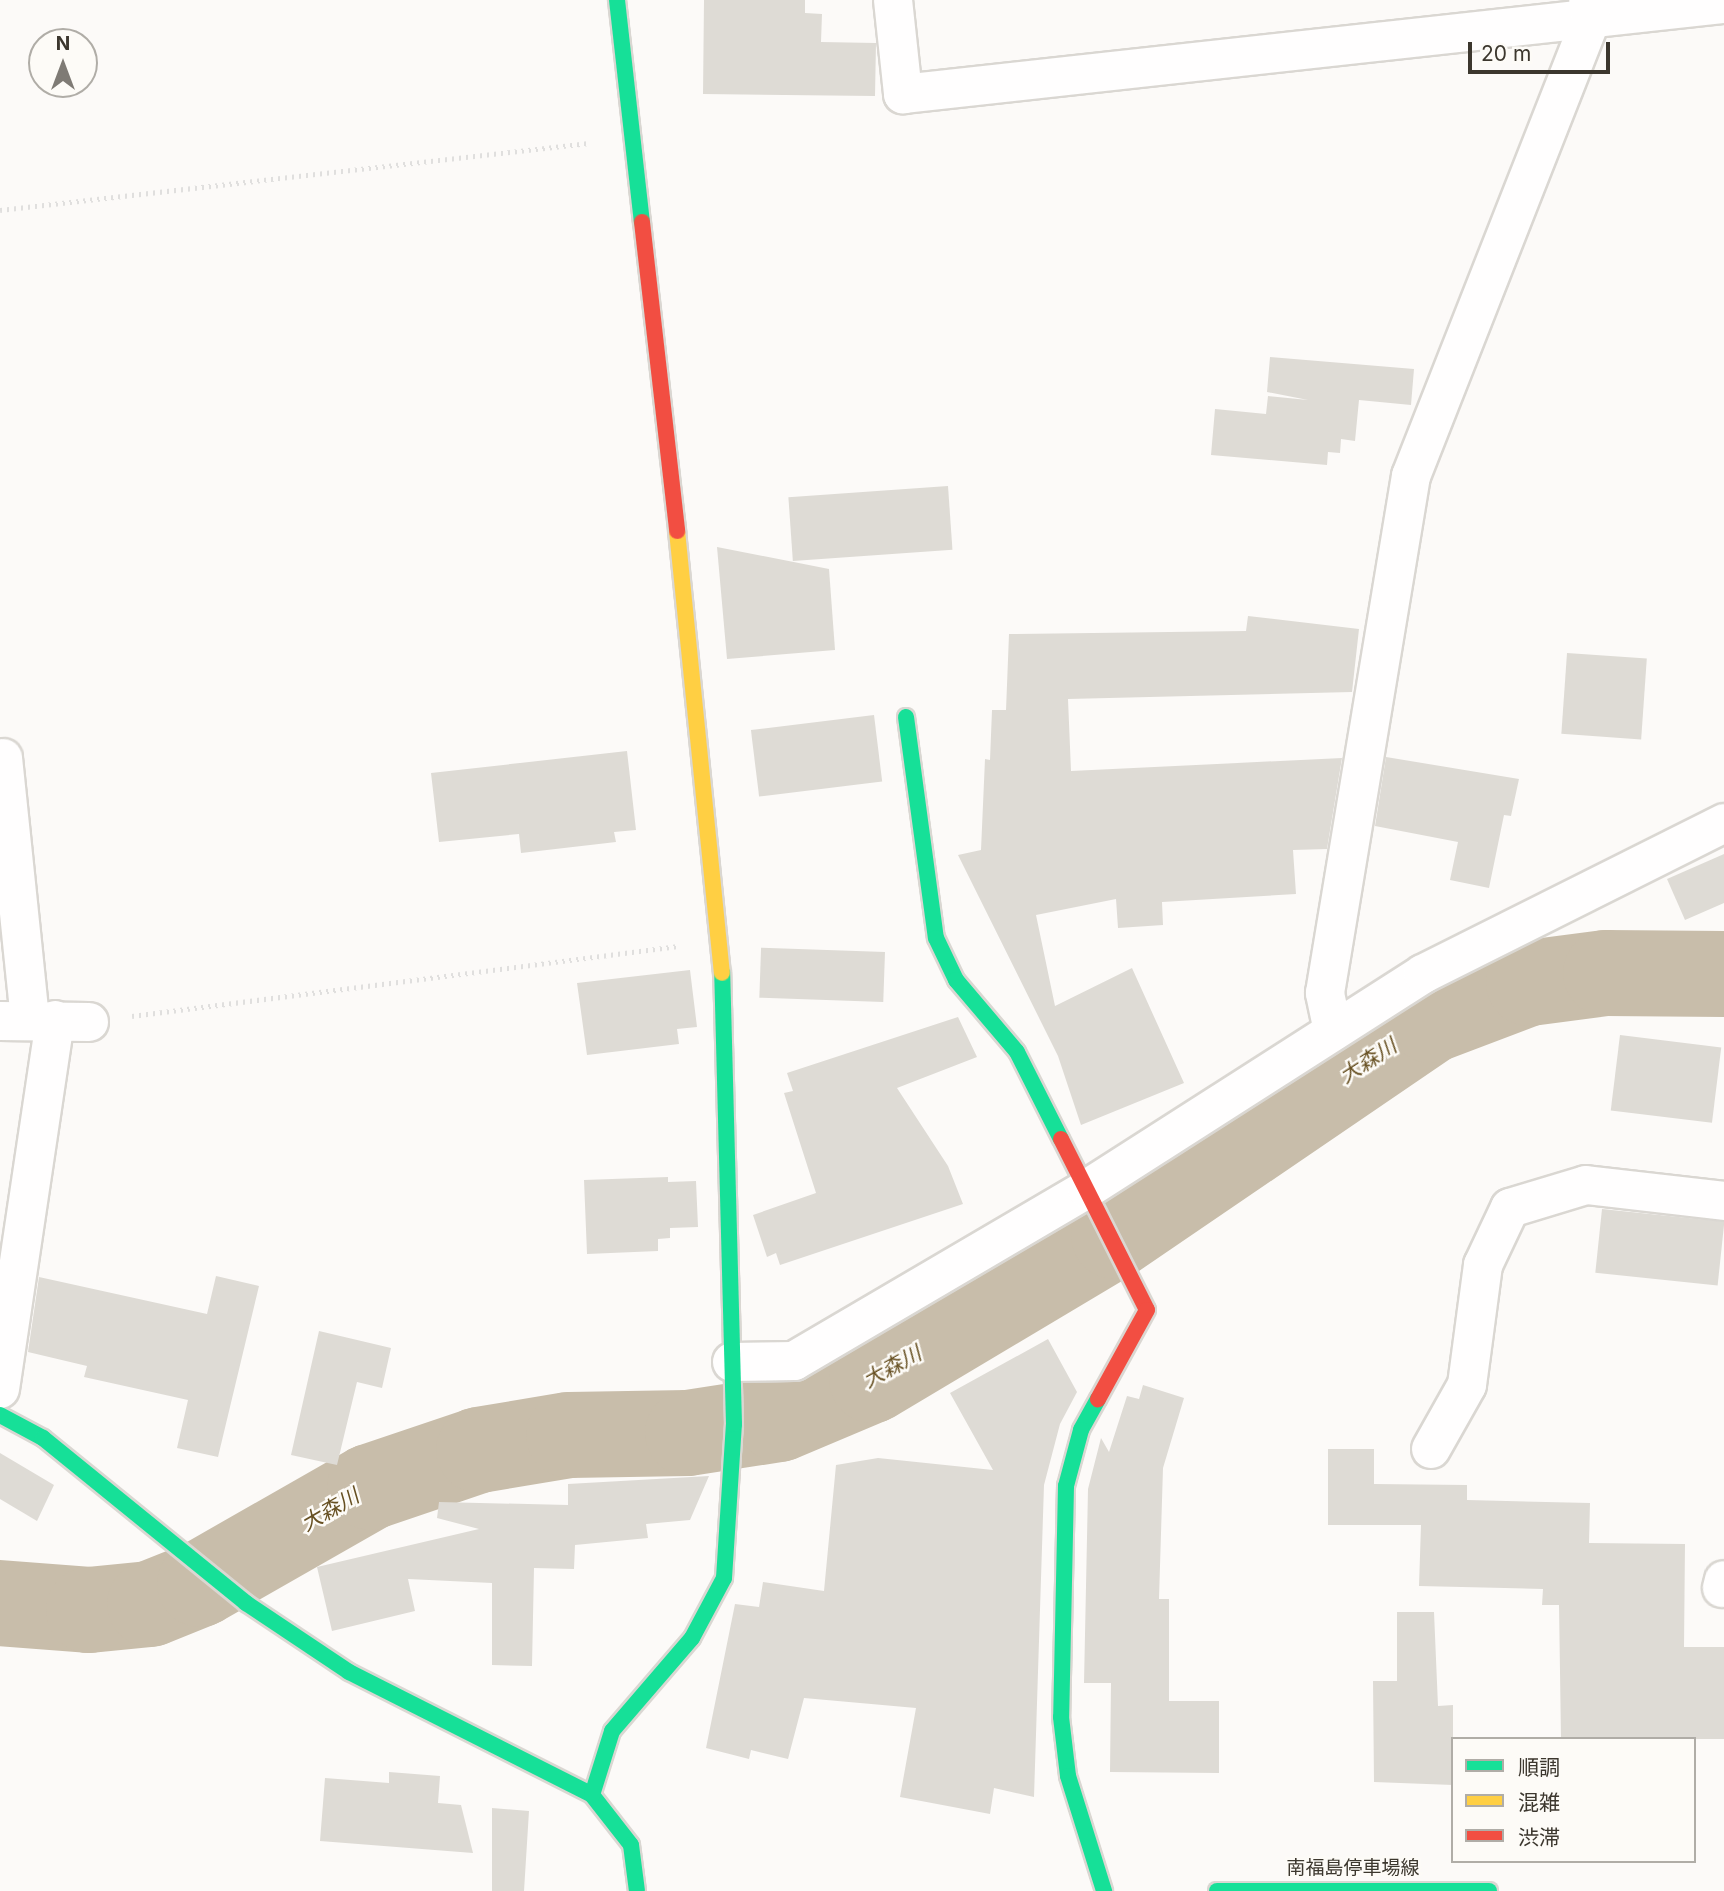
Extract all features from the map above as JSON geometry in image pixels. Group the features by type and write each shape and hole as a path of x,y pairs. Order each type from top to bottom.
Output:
{"street":[{"path":"592,1795 612,1731 692,1638 714,1601 729,1552 733,1467 722,940 617,0"},
{"path":"893,0 903,93 1590,9 1724,4"},
{"path":"1333,1031 1325,993 1410,476 1590,9"},
{"path":"906,717 936,938 956,980 1017,1052 1134,1274 1147,1310 1082,1430 1066,1486 1061,1717 1068,1776 1104,1891"},
{"path":"0,1389 44,1021 3,758"},
{"path":"733,1379 794,1361 1087,1189 1423,974 1724,823"},
{"path":"1431,1449 1467,1385 1483,1265 1510,1208 1586,1185 1724,1200"},
{"path":"0,1415 43,1438 165,1540 246,1603 349,1672 592,1795 631,1845 637,1891"},
{"name":"南福島停車場線","path":"1217,1891 1489,1891"}],"path":[{"path":"0,210 632,139"},
{"path":"44,1021 722,940"}],"building":[{"path":"704,0 805,0 805,13 822,14 821,42 876,43 875,96 703,94"},
{"path":"1270,357 1414,369 1411,405 1359,400 1355,441 1341,439 1340,453 1328,452 1327,465 1211,455 1215,409 1266,414 1268,396 1308,400 1267,392"},
{"path":"948,486 952,550 793,561 788,497"},
{"path":"717,547 829,569 835,650 727,659"},
{"path":"1248,616 1359,629 1352,692 1068,699 1071,771 1342,758 1327,849 1293,850 1296,894 1162,902 1163,925 1118,928 1116,899 1036,915 1055,1006 1132,968 1184,1083 1081,1125 1058,1056 958,855 981,850 985,759 990,760 992,710 1006,710 1009,634 1246,631"},
{"path":"1567,653 1647,659 1641,739 1561,734"},
{"path":"874,715 882,782 759,797 751,730"},
{"path":"627,751 636,830 614,832 616,842 521,853 519,834 439,842 431,773"},
{"path":"1386,757 1519,779 1511,816 1504,815 1489,888 1450,880 1458,842 1375,826"},
{"path":"1724,854 1724,903 1685,920 1667,879"},
{"path":"761,948 885,952 883,1002 759,998"},
{"path":"690,970 697,1027 677,1029 679,1044 587,1055 577,983"},
{"path":"958,1017 977,1057 897,1088 948,1166 963,1204 780,1265 776,1253 767,1257 753,1215 816,1193 784,1093 793,1091 787,1073"},
{"path":"1620,1035 1721,1047 1712,1123 1611,1110"},
{"path":"668,1177 668,1182 696,1181 698,1227 670,1228 670,1238 658,1239 658,1251 587,1254 584,1180"},
{"path":"1602,1209 1724,1222 1718,1286 1595,1273"},
{"path":"216,1276 259,1286 218,1457 177,1448 188,1400 84,1377 87,1366 28,1352 39,1277 207,1314"},
{"path":"319,1331 391,1348 382,1388 357,1382 337,1465 291,1455"},
{"path":"1048,1339 1077,1392 1060,1424 1044,1485 1034,1797 994,1788 990,1814 900,1797 916,1708 804,1698 788,1759 751,1750 749,1759 706,1748 735,1604 759,1607 763,1582 824,1591 836,1465 878,1458 993,1470 950,1393"},
{"path":"1143,1385 1184,1398 1163,1468 1159,1599 1169,1599 1169,1701 1219,1701 1219,1773 1110,1772 1111,1683 1084,1683 1088,1489 1101,1438 1109,1452 1127,1396 1139,1399"},
{"path":"1328,1449 1374,1449 1374,1484 1467,1485 1467,1500 1590,1503 1589,1543 1685,1544 1684,1647 1724,1647 1724,1739 1561,1737 1559,1605 1542,1605 1543,1589 1419,1586 1421,1525 1328,1525"},
{"path":"0,1453 54,1485 37,1521 0,1499"},
{"path":"709,1476 690,1520 646,1524 648,1538 575,1545 574,1569 534,1568 532,1666 492,1665 492,1583 408,1579 415,1611 332,1631 317,1567 479,1529 437,1518 439,1502 568,1505 568,1484"},
{"path":"1397,1612 1434,1612 1438,1706 1453,1705 1451,1785 1374,1782 1373,1681 1397,1681"},
{"path":"389,1772 440,1776 438,1803 461,1805 473,1853 320,1841 325,1778 389,1783"},
{"path":"492,1808 529,1811 524,1891 492,1891"}],"waterway":[{"name":"大森川","path":"0,1603 89,1610 150,1604 200,1584 370,1487 479,1450 569,1435 688,1433 779,1419 872,1380 1114,1236 1431,1020 1529,983 1606,973 1724,974"}],"traffic: fast":[{"path":"617,0 642,222"},
{"path":"906,717 936,938 956,980 1017,1052 1061,1139"},
{"path":"592,1795 612,1731 692,1638 724,1578 734,1424 722,973"},
{"path":"1098,1399 1081,1430 1066,1486 1061,1717 1068,1776 1104,1891"},
{"path":"0,1415 43,1438 246,1603 349,1672 592,1795 631,1845 637,1891"},
{"path":"1217,1891 1489,1891"}],"traffic: slow":[{"path":"677,531 722,973"}],"traffic: jam":[{"path":"642,222 677,531"},
{"path":"1061,1139 1147,1310 1098,1399"}]}
